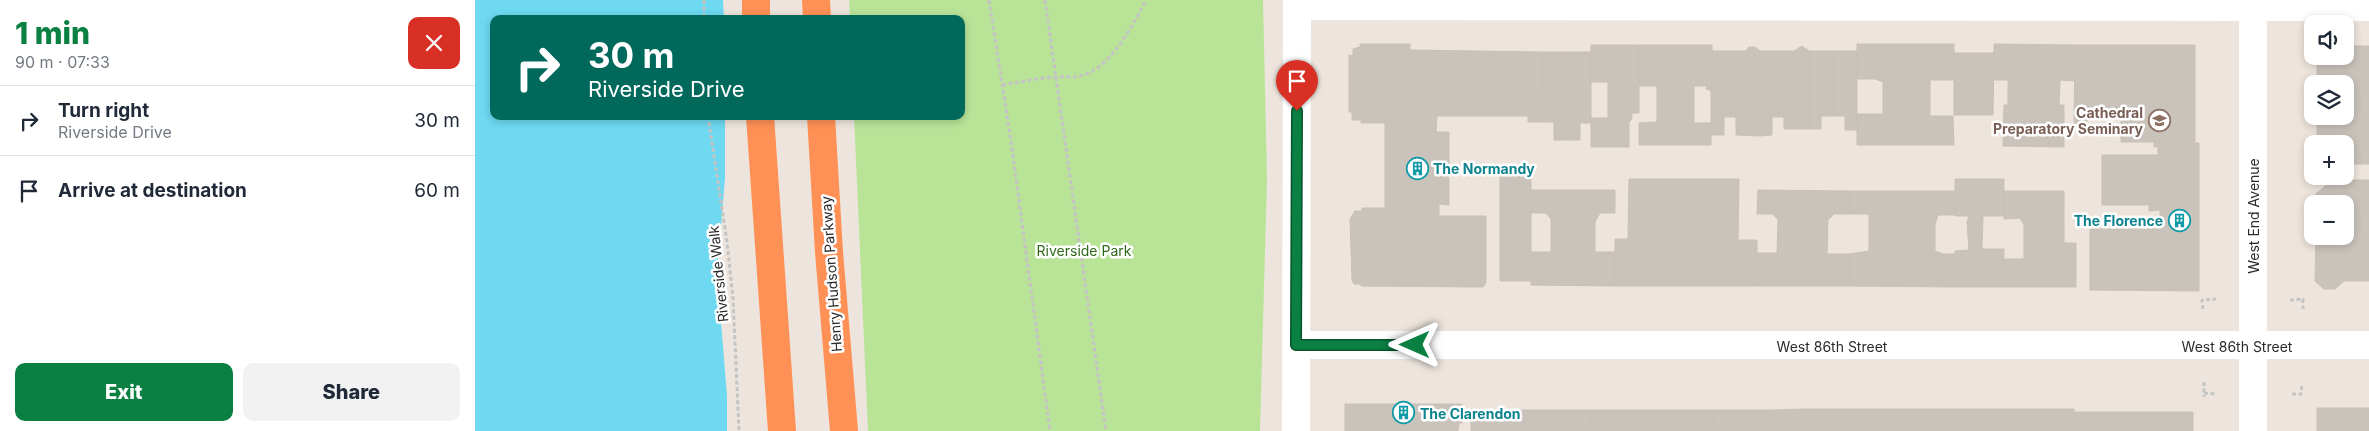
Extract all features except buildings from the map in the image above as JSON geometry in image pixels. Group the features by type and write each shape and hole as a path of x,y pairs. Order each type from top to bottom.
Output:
{"highway":[{"path":"756,0 756,15"},
{"path":"816,0 817,15"},
{"path":"760,120 782,431"},
{"name":"Henry Hudson Parkway","path":"821,120 829,252 844,431"}],"street":[{"path":"1297,431 1297,3 2253,3 2369,8"},
{"name":"West End Avenue","path":"2253,3 2253,431"},
{"name":"West 86th Street","path":"1296,345 2369,345"}],"path":[{"path":"704,0 704,15"},
{"path":"989,0 1050,431"},
{"path":"1045,0 1082,250 1106,431"},
{"path":"1002,85 1055,77 1073,78 1088,74 1104,63 1135,21 1146,0"},
{"name":"Riverside Walk","path":"709,120 723,208 733,298 739,431"},
{"path":"2203,309 2203,300 2215,299"},
{"path":"2290,300 2303,299 2303,309"},
{"path":"2204,382 2204,395 2215,394"},
{"path":"2292,394 2301,394 2302,384"}],"green space":[{"name":"Riverside Park","path":"849,0 1263,0 1267,179 1260,431 868,431 854,120 965,120 965,15 850,15"}],"water":[{"path":"475,0 723,0 724,15 490,15 490,120 725,120 725,178 717,273 727,396 727,431 475,431"}],"place":[{"name":"Cathedral Preparatory Seminary","path":"2159,120"},
{"name":"The Normandy","path":"1417,168"},
{"name":"The Florence","path":"2179,220"},
{"name":"The Clarendon","path":"1404,413"}],"route":[{"path":"1297,111 1296,345 1415,345"}]}
